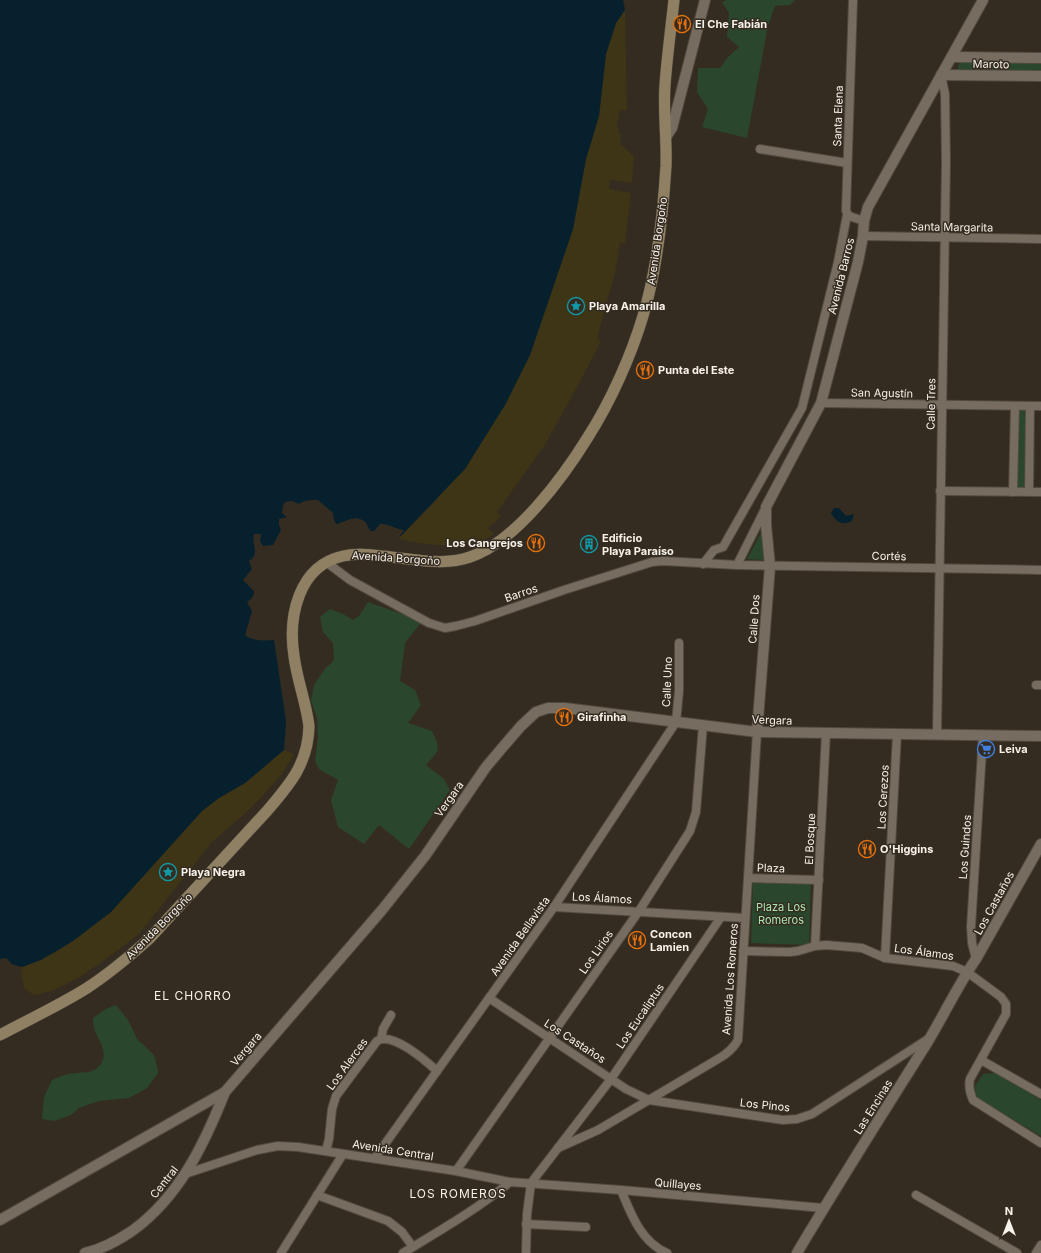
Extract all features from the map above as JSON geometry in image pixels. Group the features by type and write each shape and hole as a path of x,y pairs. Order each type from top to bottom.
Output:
{"main road":[{"name":"Avenida Borgoño","path":"0,1035 86,988 116,967 138,949 150,938 286,790 302,764 309,736 308,716 293,653 293,624 295,609 301,590 311,574 326,562 343,556 357,554 444,562 471,557 501,540 520,523 560,479 589,436 605,408 631,352 644,315 654,268 661,222 665,172 665,85 674,0"}],"street":[{"path":"666,137 672,128 705,0"},
{"name":"Santa Elena","path":"847,215 846,205 853,0"},
{"name":"Avenida Barros","path":"737,565 821,403 864,236 864,221 868,207 952,57 982,0"},
{"name":"Maroto","path":"952,57 1041,58"},
{"name":"Maroto","path":"941,75 1041,76"},
{"name":"Calle Tres","path":"937,734 941,405 945,237 945,94 941,75"},
{"path":"760,149 848,163"},
{"path":"847,215 851,218 864,221"},
{"name":"Avenida Barros","path":"703,564 714,550 723,547 802,408 833,285 847,215"},
{"name":"Santa Margarita","path":"864,236 1041,239"},
{"name":"San Agustín","path":"821,403 1041,406"},
{"path":"1013,492 1015,406"},
{"path":"1029,492 1030,406"},
{"path":"940,491 1041,492"},
{"name":"Calle Dos","path":"758,732 770,566 766,525 766,507"},
{"name":"Barros","path":"326,562 350,580 429,623 445,628 475,621 564,590 652,562 663,561 737,565"},
{"name":"Cortés","path":"737,565 1041,570"},
{"name":"Calle Uno","path":"676,722 679,691 679,643"},
{"name":"Vergara","path":"0,1220 225,1092 382,910 425,856 486,767 521,726 533,715 544,708 565,708 758,732 1041,736"},
{"name":"Avenida Bellavista","path":"375,1158 554,907 676,722"},
{"name":"Los Lirios","path":"456,1171 639,911 687,837 693,825 697,805 703,725"},
{"name":"Avenida Los Romeros","path":"558,1148 598,1130 728,1053 735,1046 738,1040 758,732"},
{"name":"El Bosque","path":"815,946 826,733"},
{"name":"Los Cerezos","path":"886,958 897,734"},
{"name":"Los Guindos","path":"976,959 972,943 971,927 983,735"},
{"name":"Los Castaños","path":"967,972 976,959 1041,844"},
{"name":"Plaza","path":"748,878 818,880"},
{"name":"Los Álamos","path":"554,907 745,918"},
{"name":"Los Eucaliptus","path":"531,1183 611,1079 721,917"},
{"name":"Los Álamos","path":"743,952 794,952 815,946 840,946 862,948 886,958 953,966 967,972 1001,997 1006,1004 1006,1014 981,1060"},
{"name":"Las Encinas","path":"797,1253 823,1208 929,1039 967,972"},
{"name":"Los Castaños","path":"489,998 626,1089 649,1100"},
{"name":"Los Alerces","path":"326,1151 329,1139 332,1109 336,1096 380,1039 383,1029 391,1015"},
{"name":"Los Alerces","path":"380,1039 384,1038 396,1041 426,1061 437,1071"},
{"name":"Los Pinos","path":"649,1100 776,1119 797,1119 812,1114 929,1039"},
{"path":"1041,1094 981,1060 972,1074 969,1084 973,1100 1041,1143"},
{"name":"Central","path":"86,1253 99,1251 127,1234 146,1220 171,1194 185,1174 211,1128 225,1092"},
{"name":"Avenida Central","path":"185,1174 257,1150 298,1147 456,1171 510,1182 531,1183"},
{"path":"281,1253 343,1154"},
{"path":"403,1253 465,1216 510,1182"},
{"path":"526,1253 526,1224 531,1183"},
{"name":"Quillayes","path":"531,1183 823,1208"},
{"path":"621,1190 637,1224 644,1235 659,1250 667,1253"},
{"path":"317,1195 388,1222 402,1232 413,1247"},
{"path":"916,1195 1017,1253"},
{"path":"526,1224 586,1227"},
{"path":"1036,1253 1041,1245"}],"green space":[{"path":"727,0 795,0 790,5 775,6 768,26 747,138 702,127 708,109 697,92 698,68 720,68 728,57 739,47 727,37 729,13 722,2"},
{"path":"960,61 1041,62 1041,73 956,73"},
{"path":"1017,410 1028,410 1027,489 1017,489"},
{"path":"761,533 764,560 747,559"},
{"path":"368,602 422,621 405,643 400,681 415,690 421,705 408,723 432,731 437,742 438,749 426,765 444,779 450,790 409,849 379,825 364,844 338,827 331,800 338,780 319,769 315,761 318,737 317,718 311,701 314,685 324,670 334,660 333,643 323,632 320,617 330,609 353,620 359,616"},
{"name":"Plaza Los Romeros","path":"753,881 811,883 809,945 751,943"},
{"path":"116,1005 128,1020 137,1039 154,1055 158,1073 147,1088 129,1098 99,1101 79,1108 71,1115 54,1121 42,1119 44,1097 52,1080 67,1074 89,1072 97,1068 100,1064 104,1053 95,1032 93,1018 106,1009"},
{"path":"995,1073 1041,1100 1041,1136 976,1097 975,1086 983,1074"}],"sand":[{"name":"Playa Amarilla","path":"625,10 627,110 620,110 617,127 619,128 618,133 621,133 620,144 634,156 632,183 610,180 609,189 631,193 625,243 620,243 615,273 597,338 601,341 544,446 497,512 501,517 488,528 494,534 480,542 461,545 417,543 398,539 432,505 505,405 530,355 573,229 586,159 599,116 606,54 616,23"},
{"name":"Playa Negra","path":"284,750 294,754 282,774 250,809 212,842 139,934 78,978 52,991 33,995 24,988 21,973 22,967 56,952 111,912 202,811 219,798 245,783"}],"water":[{"path":"0,0 623,0 625,10 616,23 606,54 599,116 586,159 573,229 530,355 505,405 465,469 398,539 404,530 386,524 380,524 374,531 371,531 365,522 357,518 336,524 333,513 318,500 305,501 299,504 292,501 285,502 282,513 287,517 279,519 281,530 273,545 263,546 260,541 261,534 254,534 253,538 255,552 253,558 249,561 252,569 243,580 254,591 254,594 247,602 252,611 245,635 255,639 274,640 286,721 284,750 245,783 219,798 202,811 111,912 73,941 41,960 22,967 12,964 6,958 0,959"},
{"path":"834,508 839,508 846,516 854,514 852,521 842,523 837,521 831,513"}],"place":[{"name":"El Che Fabián","path":"682,24"},
{"name":"Playa Amarilla","path":"576,306"},
{"name":"Punta del Este","path":"645,370"},
{"name":"Los Cangrejos","path":"536,543"},
{"name":"Edificio Playa Paraíso","path":"589,544"},
{"name":"Girafinha","path":"564,717"},
{"name":"Leiva","path":"986,749"},
{"name":"O'Higgins","path":"867,849"},
{"name":"Playa Negra","path":"168,872"},
{"name":"Concon Lamien","path":"637,940"}],"district":[{"name":"EL CHORRO","path":"193,996"},
{"name":"LOS ROMEROS","path":"458,1194"}]}
